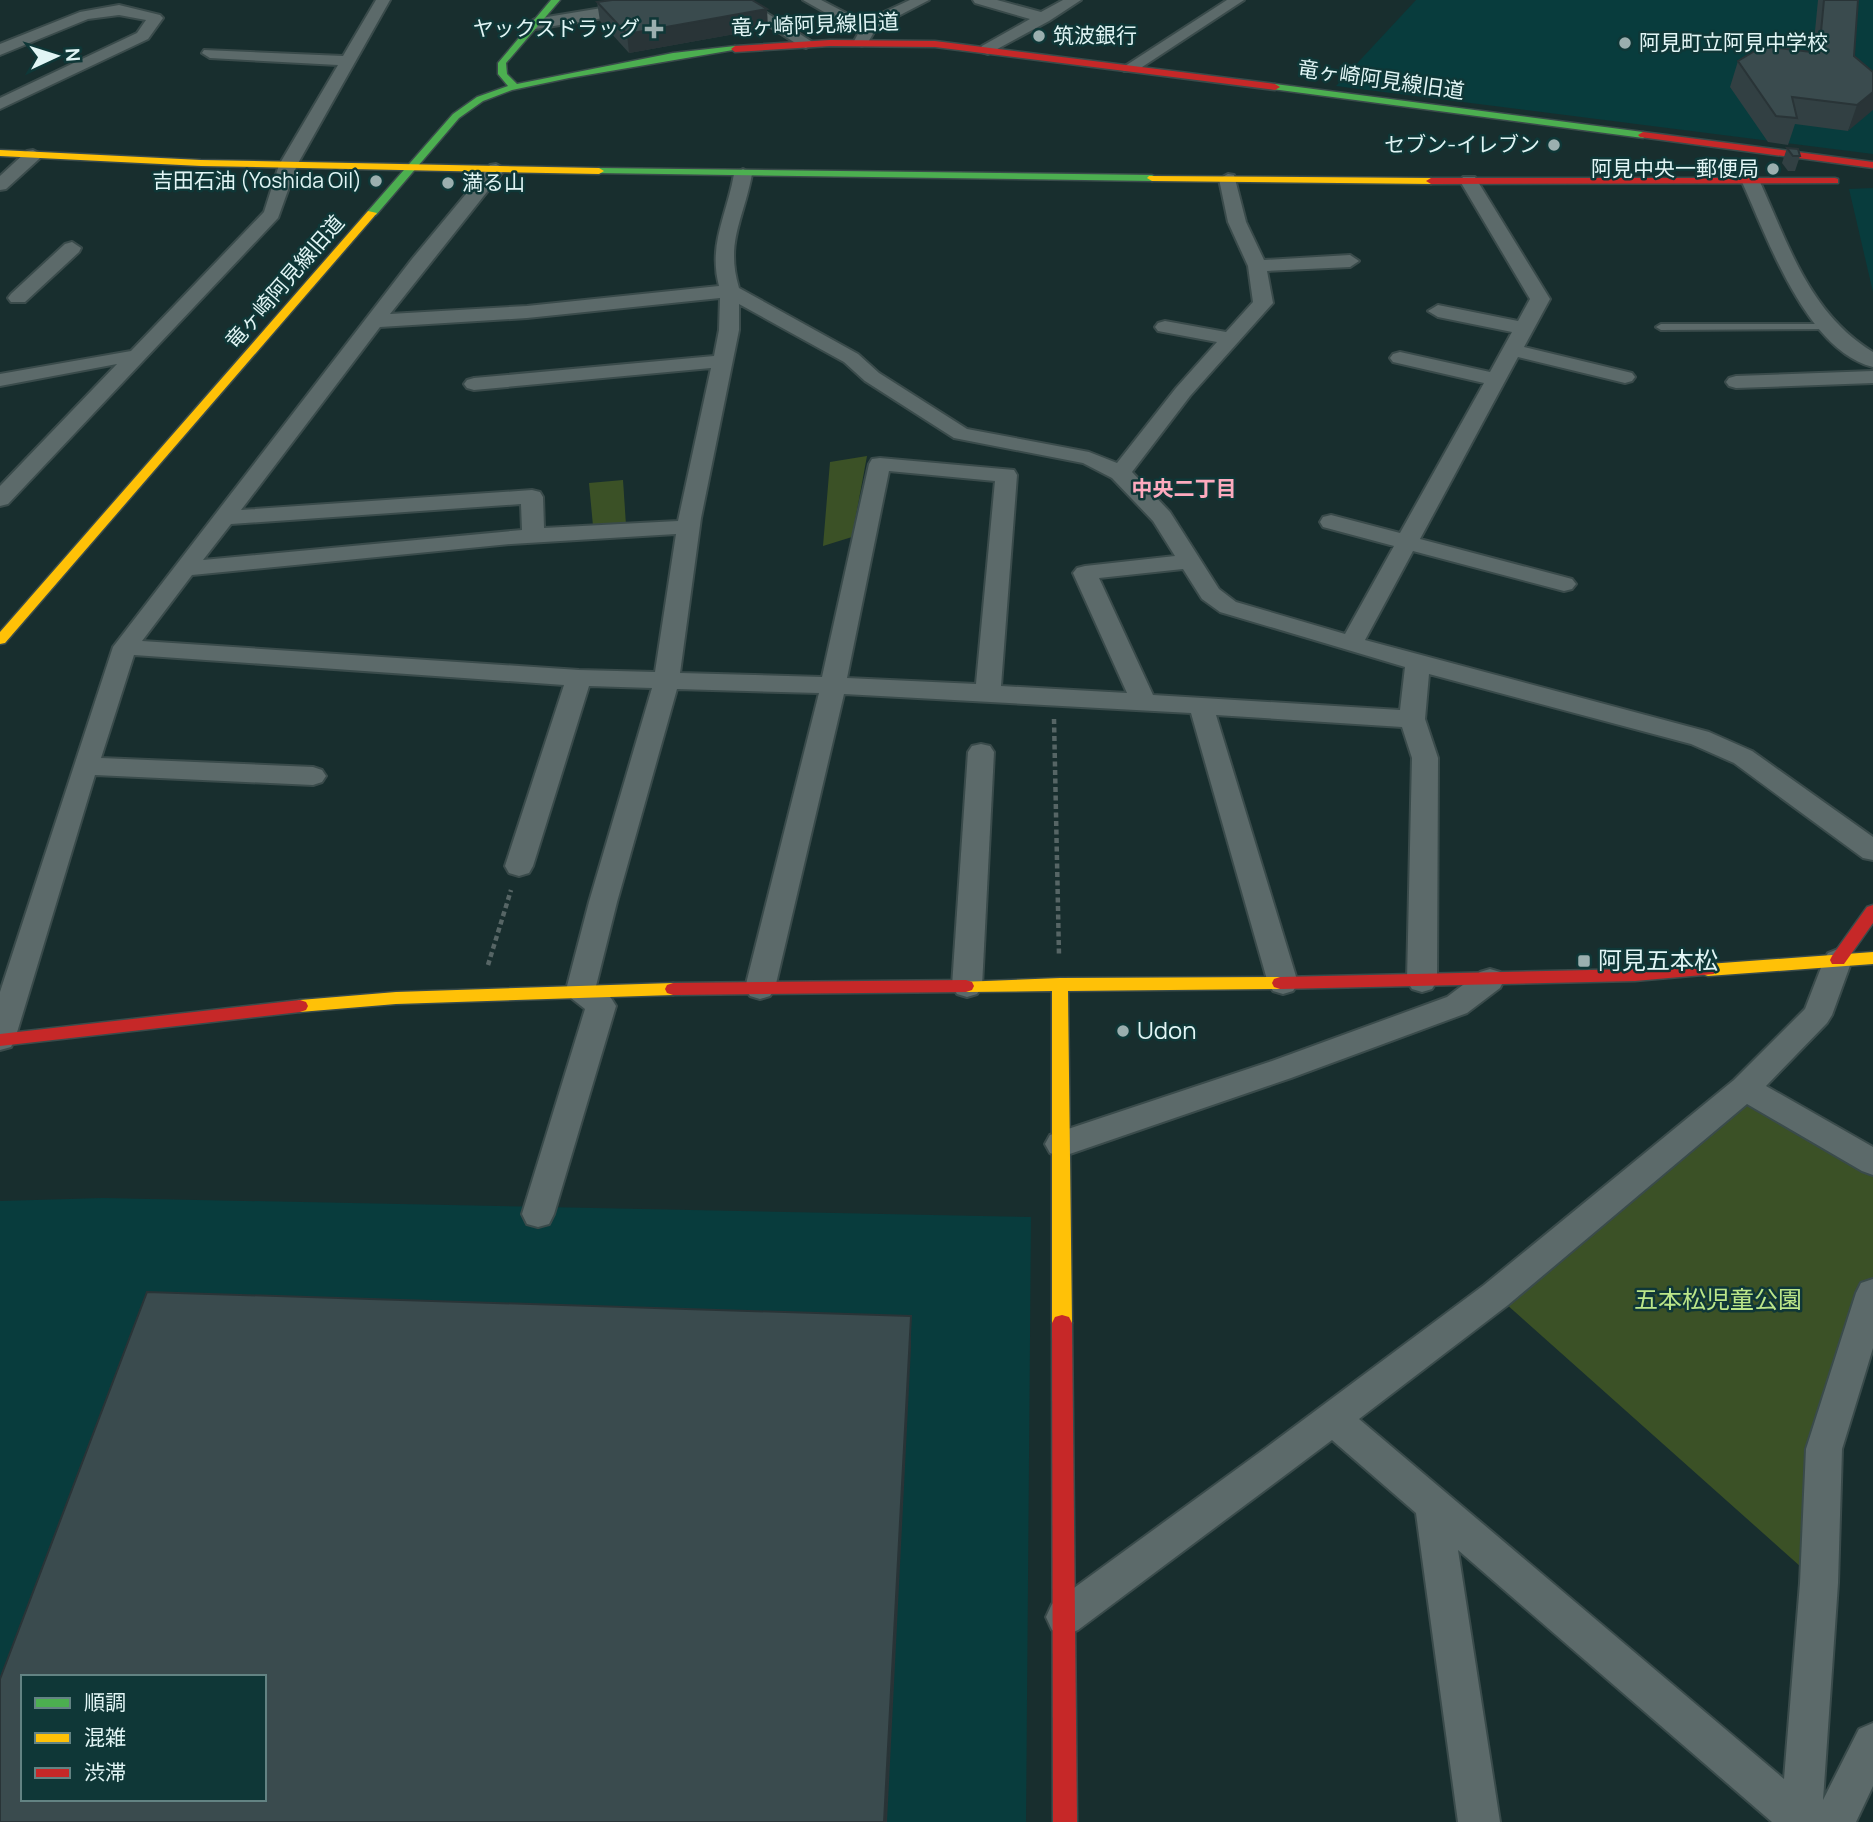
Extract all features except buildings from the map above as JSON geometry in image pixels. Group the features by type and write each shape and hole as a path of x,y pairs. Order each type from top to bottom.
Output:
{"street":[{"path":"0,499 268,220 288,165 383,0"},
{"path":"516,88 503,78 500,71 502,63 556,0"},
{"path":"535,24 600,15 667,0"},
{"path":"736,0 806,43"},
{"path":"862,41 872,24 922,0"},
{"path":"980,0 1044,18"},
{"path":"988,49 1074,0"},
{"path":"1130,68 1237,0"},
{"path":"814,1 845,18 872,24"},
{"path":"0,50 85,15 119,10 155,18 143,36 0,104"},
{"name":"竜ヶ崎阿見線旧道","path":"0,640 468,104 516,88 604,68 686,54 806,43 915,42 1130,68 1864,172"},
{"path":"210,53 346,61"},
{"path":"0,153 288,165 743,174 1228,179 1751,182 1864,172"},
{"path":"0,185 33,155"},
{"path":"496,169 374,321 125,646 0,1039 269,1009 479,994 581,990 1422,981 1656,974 1873,958"},
{"path":"581,990 603,902 667,682 689,527 729,330 730,291 723,266 726,234 738,202 743,174"},
{"path":"1120,473 1183,392 1263,303 1257,266 1237,222 1228,179"},
{"path":"1351,644 1539,299 1469,181"},
{"path":"1751,182 1803,296 1844,343 1873,361"},
{"path":"0,316 9,297 72,248"},
{"path":"1257,266 1350,261"},
{"path":"374,321 527,312 730,291 850,358 872,377 961,434 1089,458 1120,473 1162,517 1210,594 1228,607 1418,663 1644,720 1700,738 1743,757 1873,852"},
{"path":"1438,312 1524,328"},
{"path":"1165,327 1231,339"},
{"path":"1512,350 1625,377"},
{"path":"0,380 94,361 135,356"},
{"path":"1400,358 1496,380"},
{"path":"474,384 723,361"},
{"path":"1736,382 1873,377"},
{"path":"760,988 833,687 880,464 1006,475 988,693"},
{"path":"223,518 531,496 533,536"},
{"path":"1331,522 1564,584"},
{"path":"185,569 533,536 689,527"},
{"path":"1144,703 1085,573 1190,561"},
{"path":"125,646 579,678 988,693 1412,719"},
{"path":"1418,663 1412,719 1425,758 1422,981"},
{"path":"519,866 579,678"},
{"path":"1201,706 1283,983"},
{"path":"967,986 981,752"},
{"path":"85,766 313,776"},
{"path":"1065,1618 1496,1295 1745,1088 1817,1015 1838,960 1873,911"},
{"path":"1061,1144 1280,1070 1457,1005 1489,979"},
{"path":"1060,984 1065,1822"},
{"path":"538,1214 601,1006 581,990"},
{"path":"1745,1088 1873,1162"},
{"path":"1812,1821 1824,1449 1873,1293"},
{"path":"1333,1419 1812,1821"},
{"path":"1433,1505 1479,1822"},
{"path":"1812,1821 1873,1743"}],"lane":[{"path":"1661,327 1831,327"}],"path":[{"path":"1054,697 1060,984"},
{"path":"479,994 519,866"}],"shaded area":[{"name":"阿見町立阿見中学校","path":"1416,0 1873,0 1873,154 1336,86"},
{"path":"1873,188 1873,292 1849,189"},
{"path":"103,1198 1031,1217 1026,1822 0,1822 0,1201"}],"green space":[{"path":"867,456 852,537 823,546 830,462"},
{"path":"623,480 626,525 593,526 589,483"},
{"name":"五本松児童公園","path":"1745,1088 1873,1162 1873,1293 1824,1449 1819,1583 1496,1295"}],"traffic: fast":[{"path":"516,87 502,74 502,63 556,0"},
{"path":"372,213 456,116 480,99 509,88 569,75 673,56 735,49"},
{"path":"1275,87 1643,135"},
{"path":"599,171 1152,178"}],"traffic: slow":[{"path":"0,153 201,163 599,171"},
{"path":"1152,178 1431,181"},
{"path":"0,640 372,213"},
{"path":"1708,970 1873,958"},
{"path":"966,986 1280,983"},
{"path":"1060,984 1062,1323"},
{"path":"300,1006 396,998 673,989"}],"traffic: jam":[{"path":"735,49 830,43 935,44 1275,87"},
{"path":"1643,135 1873,165"},
{"path":"1431,181 1835,181"},
{"path":"1838,960 1873,911"},
{"path":"1280,983 1635,975 1708,970"},
{"path":"673,989 966,986"},
{"path":"0,1040 300,1006"},
{"path":"1062,1323 1065,1822"}],"place":[{"name":"ヤックスドラッグ","path":"654,29"},
{"name":"筑波銀行","path":"1039,36"},
{"name":"阿見町立阿見中学校","path":"1625,43"},
{"name":"セブン-イレブン","path":"1554,145"},
{"name":"阿見中央一郵便局","path":"1773,169"},
{"name":"吉田石油 (Yoshida Oil)","path":"376,181"},
{"name":"満る山","path":"448,183"},
{"name":"阿見五本松","path":"1584,961"},
{"name":"Udon","path":"1123,1031"}],"district":[{"name":"中央二丁目","path":"1184,489"}]}
